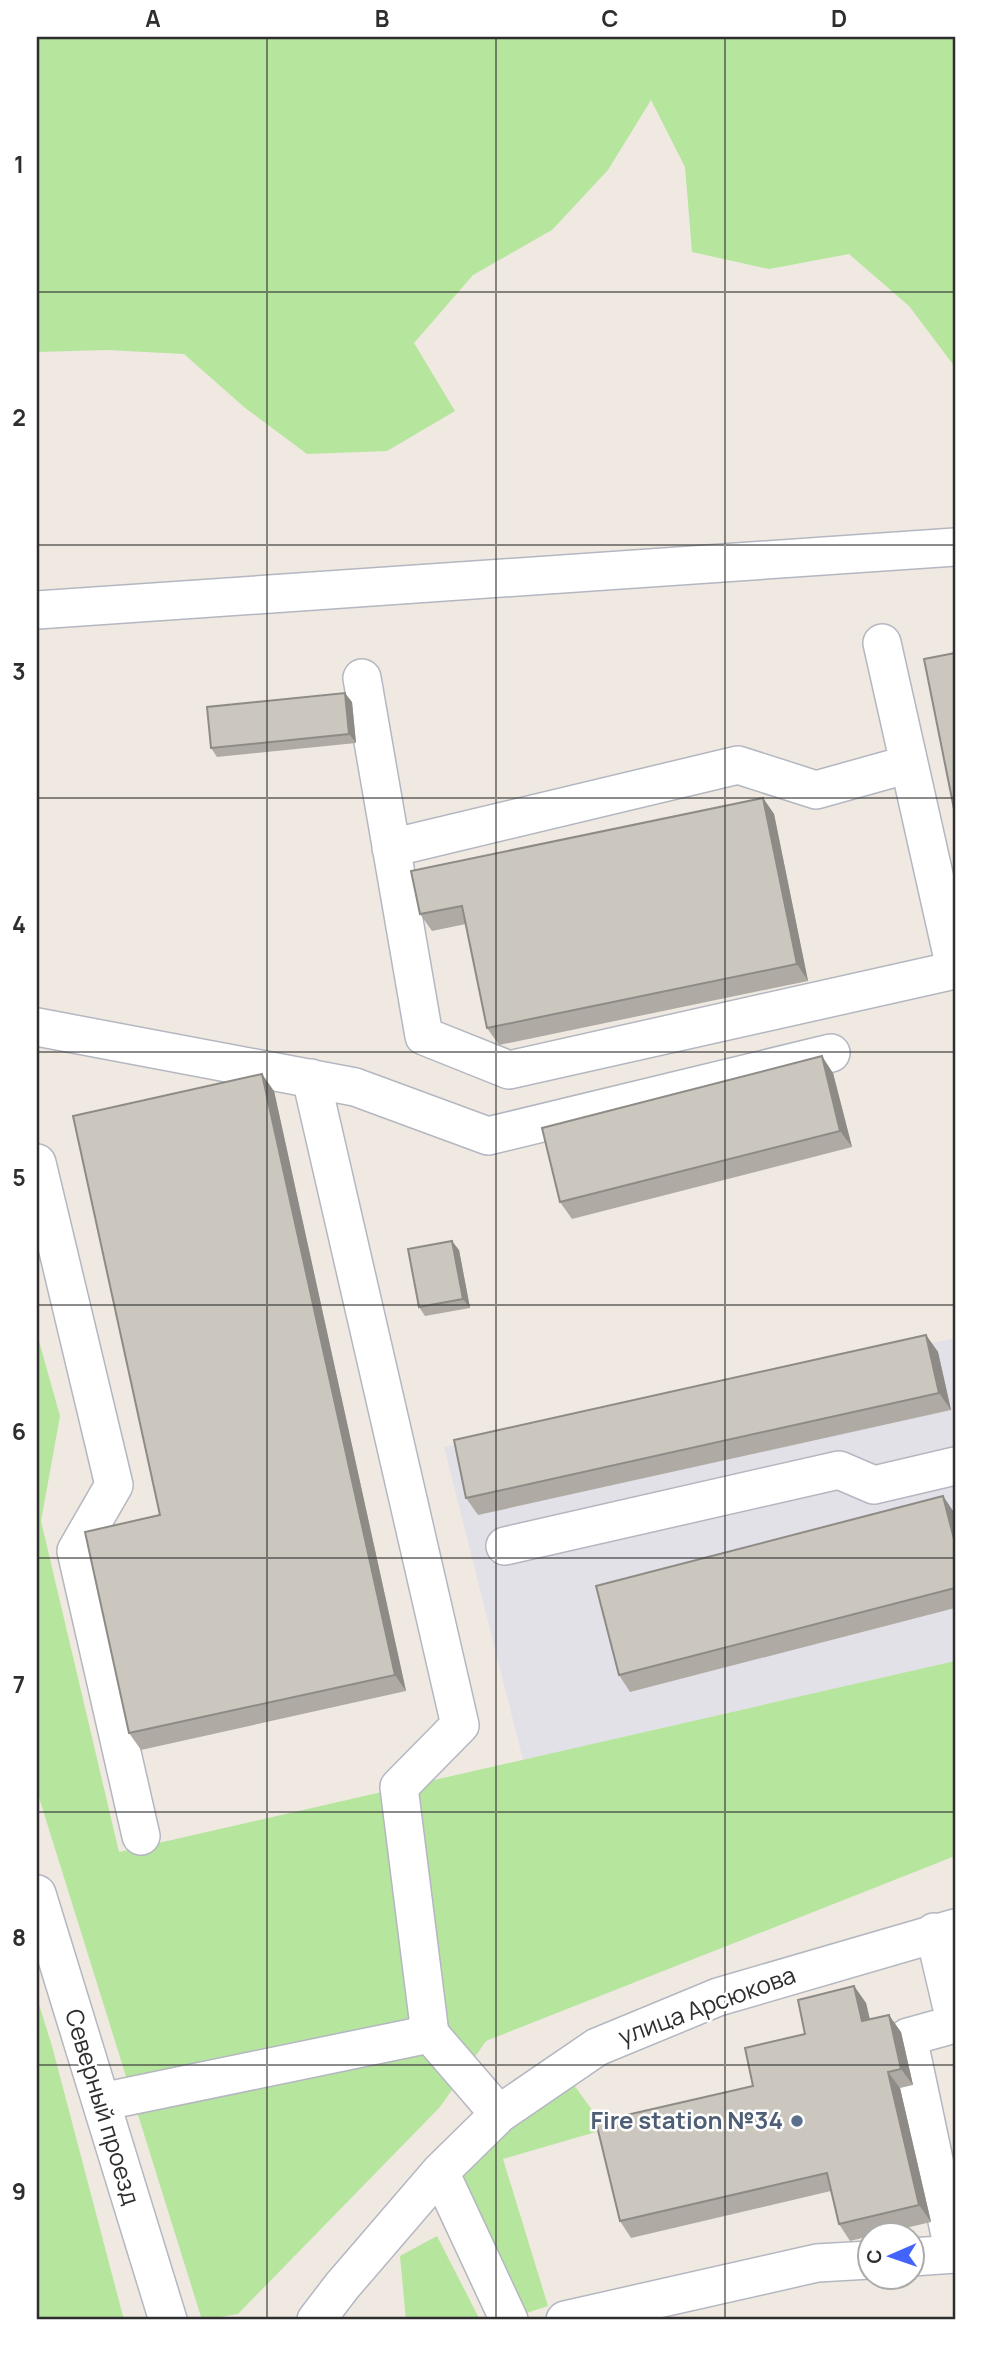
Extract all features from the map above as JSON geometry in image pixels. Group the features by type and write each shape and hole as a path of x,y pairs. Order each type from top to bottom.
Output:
{"street":[{"path":"37,610 955,547"},
{"path":"362,678 424,1036 509,1070 955,969 881,643"},
{"path":"391,848 738,765 816,790 909,764"},
{"path":"37,1027 355,1087 488,1136 831,1053"},
{"path":"310,1078 460,1725 399,1787 430,2034 499,2114"},
{"path":"37,1163 114,1485 76,1551 141,1836"},
{"path":"505,1546 839,1470 874,1485 955,1466"},
{"name":"Северный проезд","path":"37,1894 168,2320"},
{"path":"926,2256 955,2254 908,2037 955,2022 945,1930"},
{"name":"улица Арсюкова","path":"316,2320 440,2172 499,2114 597,2047 718,1997 945,1930"},
{"path":"101,2102 430,2034"},
{"path":"440,2172 509,2320"},
{"path":"565,2320 817,2263 856,2261"}],"shaded area":[{"path":"955,1338 955,1661 523,1760 444,1447"}],"green space":[{"path":"37,37 955,37 955,367 909,306 849,254 769,269 692,252 685,167 651,100 608,170 552,230 473,275 414,343 455,411 387,451 307,454 244,407 184,354 107,350 37,352"},
{"path":"37,1334 60,1416 41,1521 119,1852 955,1661 955,1856 486,2041 440,2107 238,2314 202,2320 37,1791"},
{"path":"37,1998 52,2046 124,2320 37,2320"},
{"path":"571,2081 606,2129 503,2159 548,2306 517,2316 456,2175 498,2131"},
{"path":"437,2236 480,2320 406,2320 400,2256"}],"building":[{"path":"955,653 955,814 924,659"},
{"path":"345,693 349,734 211,748 207,707"},
{"path":"763,798 797,964 487,1028 462,906 420,914 411,871"},
{"path":"822,1056 840,1131 560,1202 542,1128"},
{"path":"262,1074 395,1675 129,1733 85,1532 160,1515 73,1116"},
{"path":"452,1241 463,1299 419,1307 408,1249"},
{"path":"926,1335 939,1393 466,1498 454,1440"},
{"path":"943,1496 955,1543 955,1588 619,1675 596,1586"},
{"name":"Fire station №34","path":"854,1986 862,2021 889,2015 901,2069 888,2072 919,2205 839,2224 827,2173 620,2221 596,2122 753,2086 745,2048 805,2034 798,2000"}],"place":[{"name":"Fire station №34","path":"797,2121"}]}
